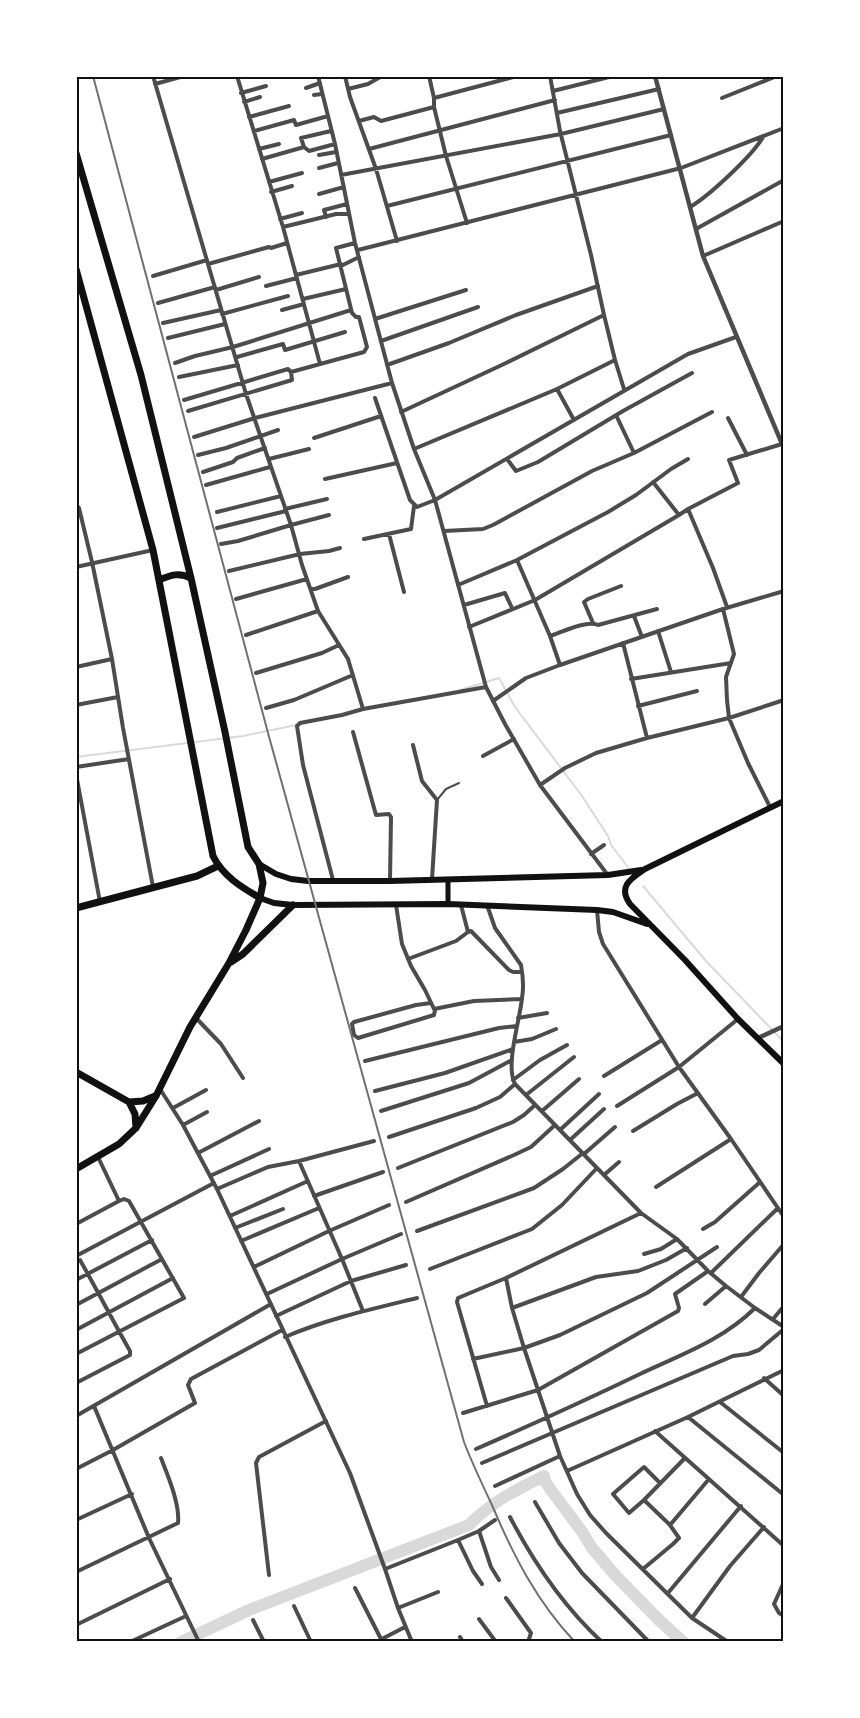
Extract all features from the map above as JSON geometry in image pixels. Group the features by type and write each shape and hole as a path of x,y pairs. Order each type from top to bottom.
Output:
{"highway":[{"path":"76,153 141,375 191,578 248,847 259,864 263,883 260,898 229,963 136,1128 119,1144 76,1169"},
{"path":"76,269 153,550 213,856 227,876 260,898"},
{"path":"159,580 173,574 183,574 191,578"},
{"path":"76,908 197,876 218,866"},
{"path":"229,963 243,954 293,905"},
{"path":"76,1072 129,1102 143,1101 158,1092"},
{"path":"129,1102 135,1114 136,1128"}],"main road":[{"path":"783,801 645,869 627,883 625,895 630,904 783,1064"},
{"path":"259,864 276,874 291,879 333,881 608,875 645,869"},
{"path":"448,880 448,904"},
{"path":"260,898 274,903 293,905 448,904 597,910 613,912 653,927"}],"street":[{"path":"153,76 246,394 307,579 318,611 348,659 363,709"},
{"path":"155,84 184,76"},
{"path":"237,76 283,227 320,364"},
{"path":"318,76 359,257 387,365 414,449 435,500 483,678 540,785 608,875"},
{"path":"345,76 397,241"},
{"path":"348,89 368,84 382,76"},
{"path":"429,76 446,156 467,223"},
{"path":"434,98 517,76"},
{"path":"550,76 561,134 624,389"},
{"path":"553,91 613,76"},
{"path":"469,627 535,600 688,509 738,483 728,461 783,443 703,256 655,76"},
{"path":"722,98 777,76"},
{"path":"306,88 320,83"},
{"path":"241,93 266,86"},
{"path":"557,113 659,89"},
{"path":"314,95 322,94"},
{"path":"244,102 260,98"},
{"path":"369,149 555,100"},
{"path":"249,117 289,106"},
{"path":"359,121 374,117 381,121 434,106"},
{"path":"341,175 561,134 664,109"},
{"path":"254,131 294,120 296,124 328,116"},
{"path":"358,250 681,168 783,128"},
{"path":"304,148 301,138 331,131"},
{"path":"387,206 671,135"},
{"path":"690,207 726,177 763,137"},
{"path":"259,149 279,144"},
{"path":"262,159 304,148 308,151 335,144"},
{"path":"319,155 336,152"},
{"path":"319,168 338,163"},
{"path":"268,182 302,173"},
{"path":"696,229 783,180"},
{"path":"271,192 292,186"},
{"path":"319,194 344,187"},
{"path":"326,217 324,210 347,204"},
{"path":"280,219 302,213"},
{"path":"283,227 350,214"},
{"path":"703,256 783,221"},
{"path":"153,276 287,243"},
{"path":"184,400 243,381 360,354 366,350 359,317 355,316 351,310 336,248 356,243"},
{"path":"266,286 341,265 359,257"},
{"path":"158,303 259,277"},
{"path":"387,365 598,286"},
{"path":"282,310 346,289"},
{"path":"375,319 466,290"},
{"path":"164,323 288,296"},
{"path":"381,341 478,307"},
{"path":"175,363 233,348 351,310"},
{"path":"401,412 604,315"},
{"path":"168,338 225,324"},
{"path":"237,357 283,344 285,350 345,332"},
{"path":"414,506 435,500 688,354 736,337"},
{"path":"414,449 557,389 615,360"},
{"path":"179,377 238,364"},
{"path":"188,411 292,380 289,370"},
{"path":"507,459 518,470 538,462 616,415 692,374"},
{"path":"194,437 255,418 392,383"},
{"path":"557,389 574,420"},
{"path":"364,539 411,529 414,506 375,398"},
{"path":"444,531 473,530 493,525 592,471 634,453 712,412"},
{"path":"616,415 634,453"},
{"path":"314,438 381,416"},
{"path":"728,418 747,455"},
{"path":"198,454 226,448 278,430"},
{"path":"203,472 265,448"},
{"path":"268,459 309,449"},
{"path":"458,585 516,560 608,512 688,459"},
{"path":"325,479 397,463"},
{"path":"206,485 270,467"},
{"path":"653,482 679,515"},
{"path":"217,512 281,496"},
{"path":"217,528 327,499"},
{"path":"76,505 79,508 92,562 112,659 153,888"},
{"path":"688,509 713,568 725,608 733,648 732,662 726,677 729,718 770,807"},
{"path":"222,544 329,515"},
{"path":"389,534 404,592"},
{"path":"229,571 300,554 340,548"},
{"path":"76,567 153,550"},
{"path":"516,560 535,600 560,665"},
{"path":"311,589 348,577"},
{"path":"236,599 307,579"},
{"path":"593,623 585,601 621,586"},
{"path":"494,700 526,678 560,665 725,608 783,591"},
{"path":"464,605 505,593 512,608"},
{"path":"550,636 593,623 598,625 657,609"},
{"path":"246,635 318,611"},
{"path":"634,616 642,637"},
{"path":"658,631 671,672"},
{"path":"623,643 647,738"},
{"path":"256,674 322,653 339,645"},
{"path":"76,667 112,659"},
{"path":"631,679 732,662"},
{"path":"266,708 294,700 353,675"},
{"path":"333,881 303,765 298,725 363,709 486,686"},
{"path":"638,706 697,691"},
{"path":"76,705 118,697"},
{"path":"540,785 565,768 596,753 729,718 783,700"},
{"path":"353,732 376,815 389,814 391,817 390,881"},
{"path":"483,756 514,739"},
{"path":"413,745 422,781 437,800 432,880"},
{"path":"76,767 129,758"},
{"path":"76,774 100,902"},
{"path":"591,854 604,845"},
{"path":"396,905 402,944 433,1007 434,1015 358,1038 355,1036 352,1024 416,1005 433,1007 474,1001 522,999"},
{"path":"461,905 468,932"},
{"path":"482,1463 733,1356 759,1350 783,1328 726,1286 677,1239 640,1213 514,1082 512,1060 522,999 521,965 495,928 487,905"},
{"path":"597,910 599,932 603,944 679,1067 783,1217"},
{"path":"408,958 456,941 471,931 509,970 522,972"},
{"path":"518,1018 548,1013"},
{"path":"196,1018 221,1044 243,1078"},
{"path":"617,1106 679,1067 738,1019"},
{"path":"365,1061 499,1028 517,1026"},
{"path":"758,1038 782,1027"},
{"path":"514,1042 532,1039 556,1029"},
{"path":"604,1076 662,1040"},
{"path":"389,1137 476,1108 500,1097 514,1082 544,1058 567,1045"},
{"path":"375,1091 444,1073 513,1049"},
{"path":"526,1095 574,1057"},
{"path":"381,1111 469,1083 512,1060"},
{"path":"542,1111 579,1079"},
{"path":"173,1108 206,1090"},
{"path":"158,1092 173,1108 214,1183 326,1421 350,1473 412,1641"},
{"path":"633,1131 698,1093"},
{"path":"560,1130 599,1094"},
{"path":"398,1168 513,1122 535,1105"},
{"path":"570,1140 604,1109"},
{"path":"183,1125 207,1112"},
{"path":"198,1153 260,1121"},
{"path":"406,1202 531,1147 555,1125"},
{"path":"417,1231 534,1188 564,1169 615,1127"},
{"path":"656,1186 731,1139"},
{"path":"217,1189 268,1167 374,1141"},
{"path":"210,1176 269,1149"},
{"path":"98,1157 119,1201"},
{"path":"299,1161 363,1311"},
{"path":"604,1175 619,1162"},
{"path":"430,1269 532,1229 562,1205 597,1168"},
{"path":"314,1196 383,1172"},
{"path":"230,1216 308,1181"},
{"path":"76,1383 130,1355 110,1312 78,1258 141,1221 214,1183"},
{"path":"703,1229 715,1222 759,1183"},
{"path":"76,1224 119,1201 124,1199 129,1201 184,1298 76,1354"},
{"path":"254,1267 389,1205"},
{"path":"241,1240 319,1208"},
{"path":"463,1413 538,1390 678,1311 675,1294 709,1272 778,1208"},
{"path":"235,1228 283,1209"},
{"path":"487,1406 457,1302 458,1298 506,1278 640,1213"},
{"path":"267,1294 401,1234"},
{"path":"644,1254 677,1239"},
{"path":"76,1280 152,1240"},
{"path":"741,1297 783,1244"},
{"path":"473,1359 524,1348 604,1315 647,1293 717,1247"},
{"path":"512,1308 596,1277 638,1271 670,1258 687,1248"},
{"path":"76,1305 162,1259"},
{"path":"276,1316 351,1281 406,1265"},
{"path":"76,1330 173,1278"},
{"path":"506,1278 512,1308 547,1418 560,1456 577,1494 590,1515 606,1533 692,1618 728,1641"},
{"path":"705,1304 726,1286"},
{"path":"285,1337 308,1327 417,1298"},
{"path":"76,1416 270,1305"},
{"path":"773,1319 783,1306"},
{"path":"476,1449 547,1418 729,1331 755,1308"},
{"path":"76,1469 195,1403 188,1385 191,1379 282,1330"},
{"path":"567,1471 688,1417 783,1370"},
{"path":"764,1378 783,1396"},
{"path":"720,1402 783,1453"},
{"path":"93,1406 149,1538 199,1641"},
{"path":"688,1417 783,1495"},
{"path":"269,1575 256,1463 259,1457 326,1421"},
{"path":"656,1431 783,1546"},
{"path":"495,1486 560,1456"},
{"path":"76,1572 178,1522 171,1488 161,1458"},
{"path":"660,1483 644,1467 614,1492 614,1497 628,1513 644,1500 685,1458"},
{"path":"670,1525 709,1479"},
{"path":"76,1520 132,1494"},
{"path":"643,1569 678,1540 677,1534 670,1525 644,1500"},
{"path":"535,1502 559,1543 582,1573 649,1641"},
{"path":"668,1593 741,1506"},
{"path":"510,1517 531,1556 573,1612 602,1641"},
{"path":"385,1568 459,1540 479,1531 495,1520"},
{"path":"692,1618 730,1566 764,1527"},
{"path":"479,1531 490,1567 499,1580"},
{"path":"459,1540 473,1571 482,1584"},
{"path":"76,1625 170,1579"},
{"path":"783,1582 774,1600 776,1608 783,1616"},
{"path":"355,1588 379,1640 405,1627"},
{"path":"398,1608 438,1592"},
{"path":"506,1598 531,1633 528,1641"},
{"path":"294,1606 311,1641"},
{"path":"130,1641 186,1616"},
{"path":"479,1619 496,1641"},
{"path":"253,1620 264,1641"}],"lane":[{"path":"437,800 446,789 459,783"}],"waterway":[{"path":"460,690 499,678 515,707 582,796 608,836 611,845 630,870"},
{"path":"76,757 243,736 296,725"},
{"path":"643,886 706,961 784,1042"},
{"path":"181,1642 249,1610 469,1525 495,1503 544,1476 545,1481 592,1548 616,1576 683,1642"}],"railway":[{"path":"93,76 268,733 464,1442 508,1542 527,1577 549,1611 575,1642"}]}
